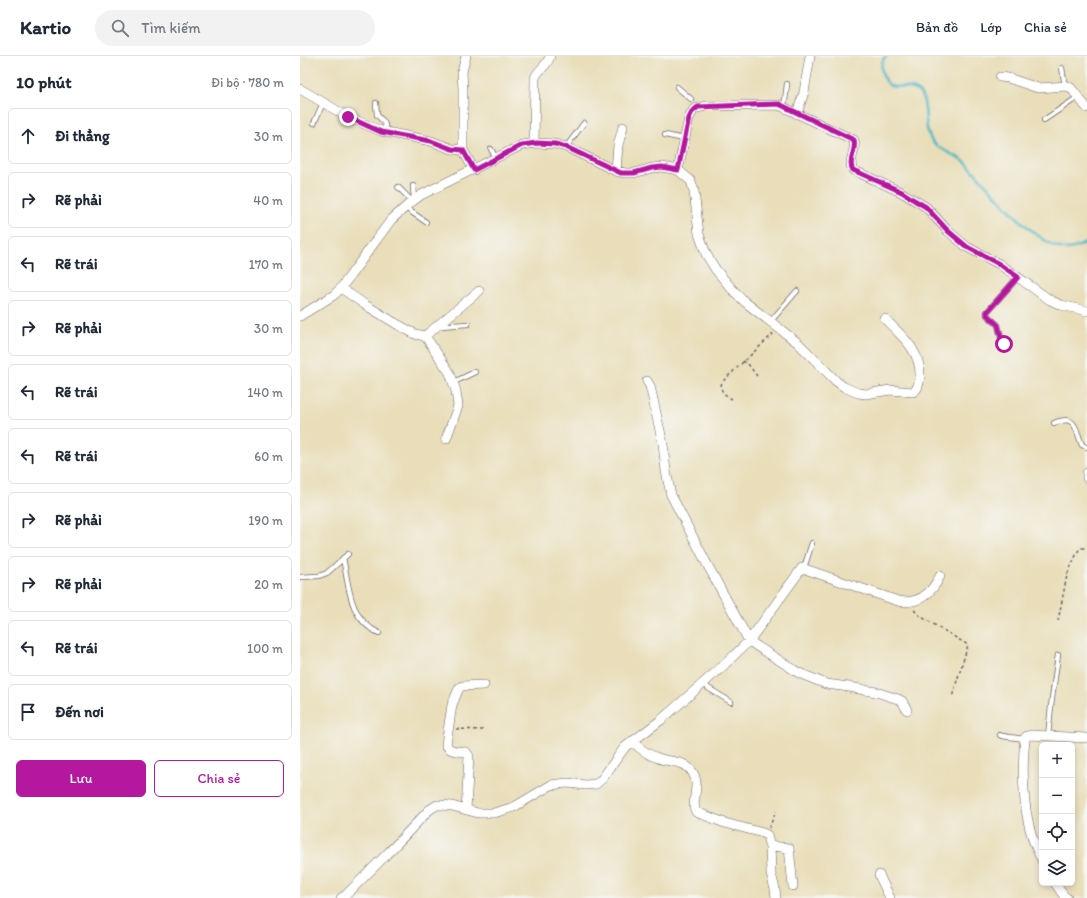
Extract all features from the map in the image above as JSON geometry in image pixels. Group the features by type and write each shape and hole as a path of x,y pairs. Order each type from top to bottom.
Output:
{"street":[{"path":"466,56 462,72 463,150 474,170"},
{"path":"534,143 534,78 549,62 550,56"},
{"path":"797,114 804,92 810,56"},
{"path":"1000,77 1008,78 1038,88 1064,86 1071,88 1084,102"},
{"path":"300,89 354,120 375,129 431,141 452,149 463,150"},
{"path":"678,170 684,139 692,112 696,106 764,104 782,106 854,140 851,165 853,170 896,189 926,207 948,231 967,247 999,264 1055,303 1087,311"},
{"path":"616,171 618,145 623,128"},
{"path":"300,316 341,288 391,220 413,200 522,145 534,143 555,144 566,147 616,171 629,174 662,167 678,170 690,181 694,191 699,234 711,262 731,288 745,302 807,351 836,381 847,388 866,394 890,390 913,392 916,390 919,382 920,367 918,359 910,345 885,319"},
{"path":"341,288 395,323 415,334 425,336 450,373 454,382 458,406 446,439"},
{"path":"425,336 479,291"},
{"path":"647,381 650,386 663,444 666,472 671,495 749,641 806,676 826,684 876,692 902,700 907,710"},
{"path":"1087,473 1087,478"},
{"path":"341,898 346,895 384,858 429,810 437,806 442,805 486,813 502,811 514,807 551,784 596,784 602,779 622,751 632,741 661,720 749,641 800,570 804,568 898,601 908,602 919,599 929,592 936,584 940,576"},
{"path":"466,810 469,756 466,752 450,750 447,748 446,744 448,729 452,706 459,688 484,685"},
{"path":"1039,854 1033,841 1024,795 1025,739 1027,736 1031,735 1087,738"},
{"path":"632,741 642,750 653,756 660,759 678,762 690,769 696,778 694,807 696,812 725,823 767,835 770,845 771,874 776,898"},
{"path":"770,845 789,848 793,886"},
{"path":"879,875 890,898"},
{"path":"1057,886 1067,898"}],"lane":[{"path":"1062,68 1064,86"},
{"path":"782,106 785,101 787,84"},
{"path":"677,87 691,99"},
{"path":"1044,120 1084,102"},
{"path":"314,123 323,103"},
{"path":"376,104 377,115 384,122 387,132"},
{"path":"566,147 584,123"},
{"path":"665,135 684,139"},
{"path":"491,150 496,158"},
{"path":"413,186 413,200"},
{"path":"398,187 413,200"},
{"path":"404,207 426,222"},
{"path":"1004,344 1002,342 998,325 987,315 987,312 1018,277"},
{"path":"770,322 797,291"},
{"path":"438,326 468,324"},
{"path":"454,382 475,372"},
{"path":"1054,423 1061,420 1073,423 1078,431 1082,445 1087,447"},
{"path":"804,568 812,544"},
{"path":"300,577 319,576 327,573 348,554"},
{"path":"343,558 354,610 363,623 379,633"},
{"path":"1048,736 1058,655"},
{"path":"704,682 708,688 731,702"},
{"path":"1000,734 1002,736 1025,739"}],"path":[{"path":"732,399 724,394 721,389 722,382 779,329"},
{"path":"743,361 748,364 758,376"},
{"path":"1058,621 1067,575 1078,551 1081,548 1087,548"},
{"path":"908,602 920,616 968,645 952,697"},
{"path":"448,729 483,730"},
{"path":"767,835 776,811"}],"waterway":[{"path":"886,56 883,60 881,68 885,79 890,86 911,88 920,93 925,106 927,129 930,137 937,146 965,162 999,199 1042,239 1055,246 1067,249 1075,248 1087,242"}],"route":[{"path":"348,117 381,132 431,141 452,149 463,150 474,170 522,145 537,143 555,144 566,147 616,171 629,174 662,167 678,170 689,118 694,109 698,107 779,104 797,114 854,140 855,143 851,165 853,170 902,192 926,207 948,231 967,247 999,264 1018,277 987,312 987,315 998,325 1002,342 1004,344"}]}
